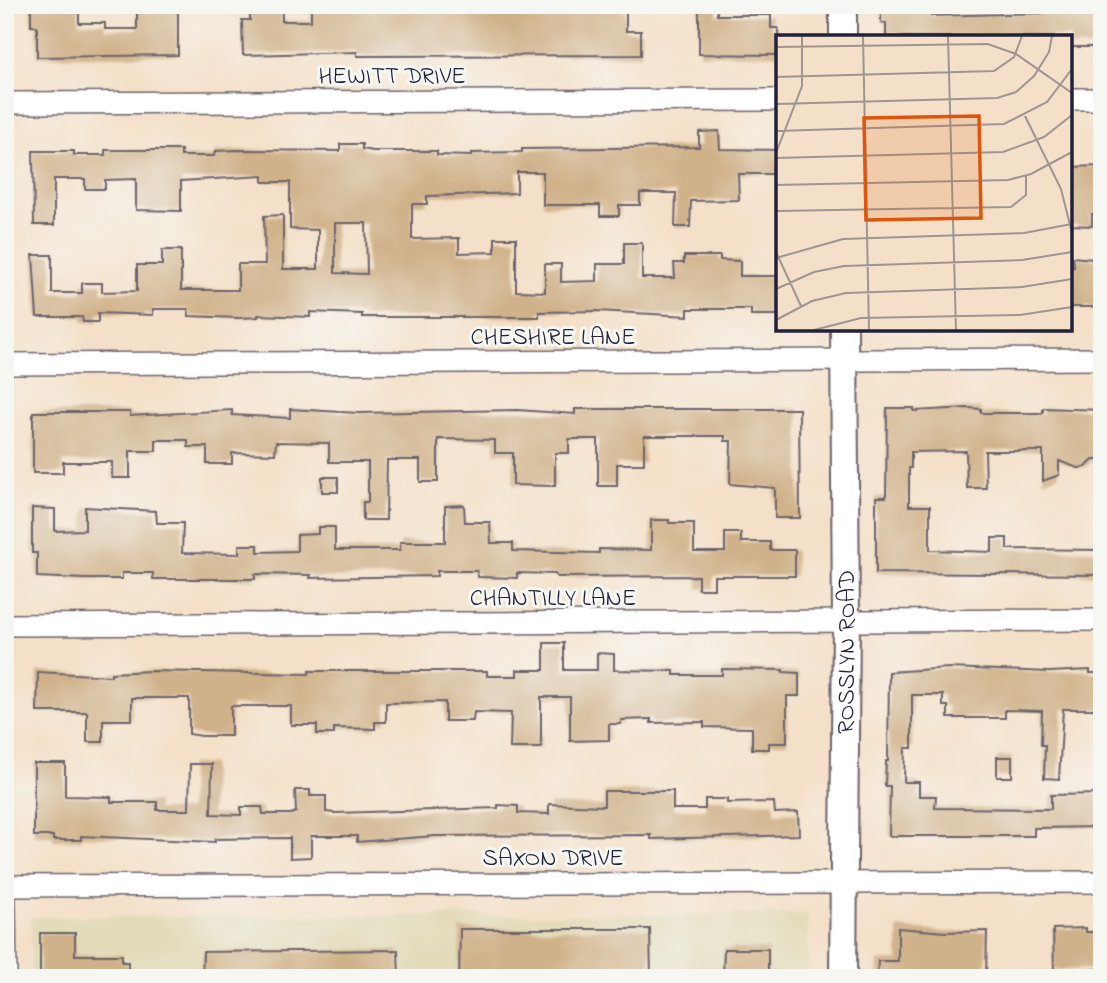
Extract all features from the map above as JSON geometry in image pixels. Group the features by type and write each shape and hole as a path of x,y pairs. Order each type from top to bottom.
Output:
{"street":[{"path":"843,5 843,35"},
{"path":"1072,99 1102,99"},
{"name":"HEWITT DRIVE","path":"5,103 776,100"},
{"name":"ROSSLYN ROAD","path":"842,978 846,622 844,331"},
{"name":"CHESHIRE LANE","path":"5,364 1102,359"},
{"name":"CHANTILLY LANE","path":"5,625 1102,620"},
{"name":"SAXON DRIVE","path":"5,886 1102,882"},
{"path":"5,902 6,978"}],"shaded area":[{"path":"808,914 808,978 31,978 31,917"}],"building":[{"path":"79,5 79,23 105,23 105,29 137,29 137,5 178,5 178,55 37,57 37,26 31,26 31,7"},
{"path":"311,5 590,5 590,10 626,10 626,31 641,31 641,55 357,56 357,52 243,55 242,20 250,20 250,11 282,8 282,21 311,21"},
{"path":"699,5 717,5 717,15 771,15 771,28 778,28 776,55 699,54"},
{"path":"881,5 917,5 918,11 931,11 931,16 1043,13 1043,5 1102,5 1102,47 1072,47 1072,35 886,35 886,23 881,23"},
{"path":"719,131 720,149 776,150 776,174 738,174 739,200 691,201 690,227 675,227 676,193 640,193 640,205 619,205 619,216 600,216 600,205 543,205 543,172 517,172 517,193 427,196 427,204 412,204 412,239 459,238 459,253 495,252 495,238 516,238 516,291 545,292 545,264 561,264 561,282 597,281 597,264 624,264 624,243 642,243 642,278 675,278 674,263 684,263 684,256 720,256 720,260 740,261 740,276 776,276 776,315 751,315 751,309 688,309 688,316 597,311 539,312 539,317 362,317 362,314 310,312 310,317 258,315 238,318 189,316 188,309 153,309 153,315 98,313 98,322 83,322 82,317 37,317 33,255 52,255 52,293 82,293 82,283 102,283 102,292 137,291 137,265 162,265 162,250 181,250 181,290 238,290 238,264 265,264 264,216 283,215 283,269 318,269 318,230 290,229 290,182 263,182 263,176 181,181 181,211 136,210 136,179 105,180 105,189 85,189 85,179 54,179 54,225 34,225 33,151 74,151 74,155 105,155 105,150 181,150 181,156 214,156 215,151 238,150 340,151 340,144 362,144 362,149 373,151 437,151 437,155 471,156 471,153 522,152 522,149 699,147 699,132","holes":["335,223 366,223 367,274 335,273"]},
{"path":"1102,166 1102,214 1092,214 1092,226 1072,225 1072,167"},
{"path":"1073,257 1102,260 1102,307 1072,307"},
{"path":"887,408 914,408 914,411 968,408 981,409 981,413 1043,413 1043,408 1102,410 1102,460 1093,460 1086,467 1078,468 1059,461 1059,475 1043,481 1043,451 985,451 986,488 967,488 966,451 911,452 909,506 930,506 930,550 992,552 992,538 1007,538 1007,549 1102,550 1102,575 876,573 876,497 886,497"},
{"path":"290,409 359,413 517,410 575,414 575,409 799,409 800,518 775,518 775,488 730,484 731,441 725,441 725,436 644,436 644,464 617,464 617,486 598,486 598,439 569,439 569,453 555,453 555,486 513,485 513,453 495,453 495,440 438,439 438,482 420,482 420,460 387,460 386,520 363,520 363,502 368,502 368,462 329,462 329,443 276,442 275,454 232,453 232,464 207,464 207,447 188,447 188,440 156,440 156,451 130,451 130,478 112,478 112,462 63,462 63,473 33,473 33,412 130,412 130,416 232,410 232,415 290,418"},
{"path":"322,477 338,477 338,492 322,492"},
{"path":"464,505 465,522 490,522 491,543 513,543 513,551 599,553 599,549 651,550 651,520 669,520 669,523 694,523 694,552 725,552 725,533 741,533 741,542 770,542 770,550 795,550 795,576 714,576 714,589 698,589 698,576 557,577 555,574 517,573 517,578 478,577 477,571 437,571 437,576 310,578 311,575 255,574 255,579 153,579 153,573 122,573 122,579 85,579 37,577 37,553 32,553 32,508 55,509 55,531 85,530 85,507 156,511 157,523 183,523 182,553 239,554 239,545 258,545 258,552 297,551 297,535 318,534 318,527 335,527 335,550 400,550 400,542 445,542 445,506"},
{"path":"544,643 564,643 564,670 597,670 597,653 614,654 614,670 674,671 674,675 722,675 722,669 783,670 799,673 799,696 787,696 787,743 769,743 769,749 752,749 752,728 704,727 704,722 651,723 651,719 621,720 621,724 609,724 609,740 570,741 570,697 541,697 541,748 510,748 511,713 474,712 473,721 445,721 445,702 386,703 386,722 375,722 375,729 334,728 334,734 317,734 317,725 291,725 291,706 231,706 231,736 202,736 189,734 189,698 132,698 132,720 103,720 103,742 87,742 87,712 37,712 38,672 111,676 111,673 151,671 309,674 309,671 487,671 487,676 517,676 517,670 544,670"},
{"path":"949,668 1049,672 1090,670 1090,673 1102,673 1102,709 1063,709 1059,779 1044,778 1042,711 1005,710 1005,718 948,718 948,706 943,706 943,695 912,695 912,748 905,748 904,782 919,782 919,796 936,796 935,808 1051,809 1051,795 1102,794 1102,827 1034,828 1034,836 889,836 890,786 885,786 888,761 889,672"},
{"path":"997,757 1012,757 1012,777 997,777"},
{"path":"34,763 65,763 65,796 111,797 111,802 157,802 157,810 189,810 190,764 212,764 211,814 241,815 241,807 262,807 263,814 291,814 296,812 295,790 310,790 310,796 326,796 326,812 335,813 498,808 498,805 518,806 518,813 549,814 549,804 604,806 604,791 673,791 673,809 705,809 705,799 727,799 727,803 774,802 775,813 798,812 799,835 651,839 651,835 435,836 357,842 357,836 311,836 311,857 290,858 290,838 215,839 215,842 81,836 81,840 53,840 53,836 34,836"},
{"path":"898,928 945,932 987,931 986,978 877,978 878,961 898,961"},
{"path":"1086,928 1086,932 1102,932 1102,969 1054,970 1053,929"},
{"path":"460,929 650,929 651,978 459,978"},
{"path":"40,933 75,933 75,955 122,955 122,962 128,962 128,978 40,978"},
{"path":"724,949 768,949 768,978 723,978"},
{"path":"398,950 399,978 202,978 203,952"}]}
